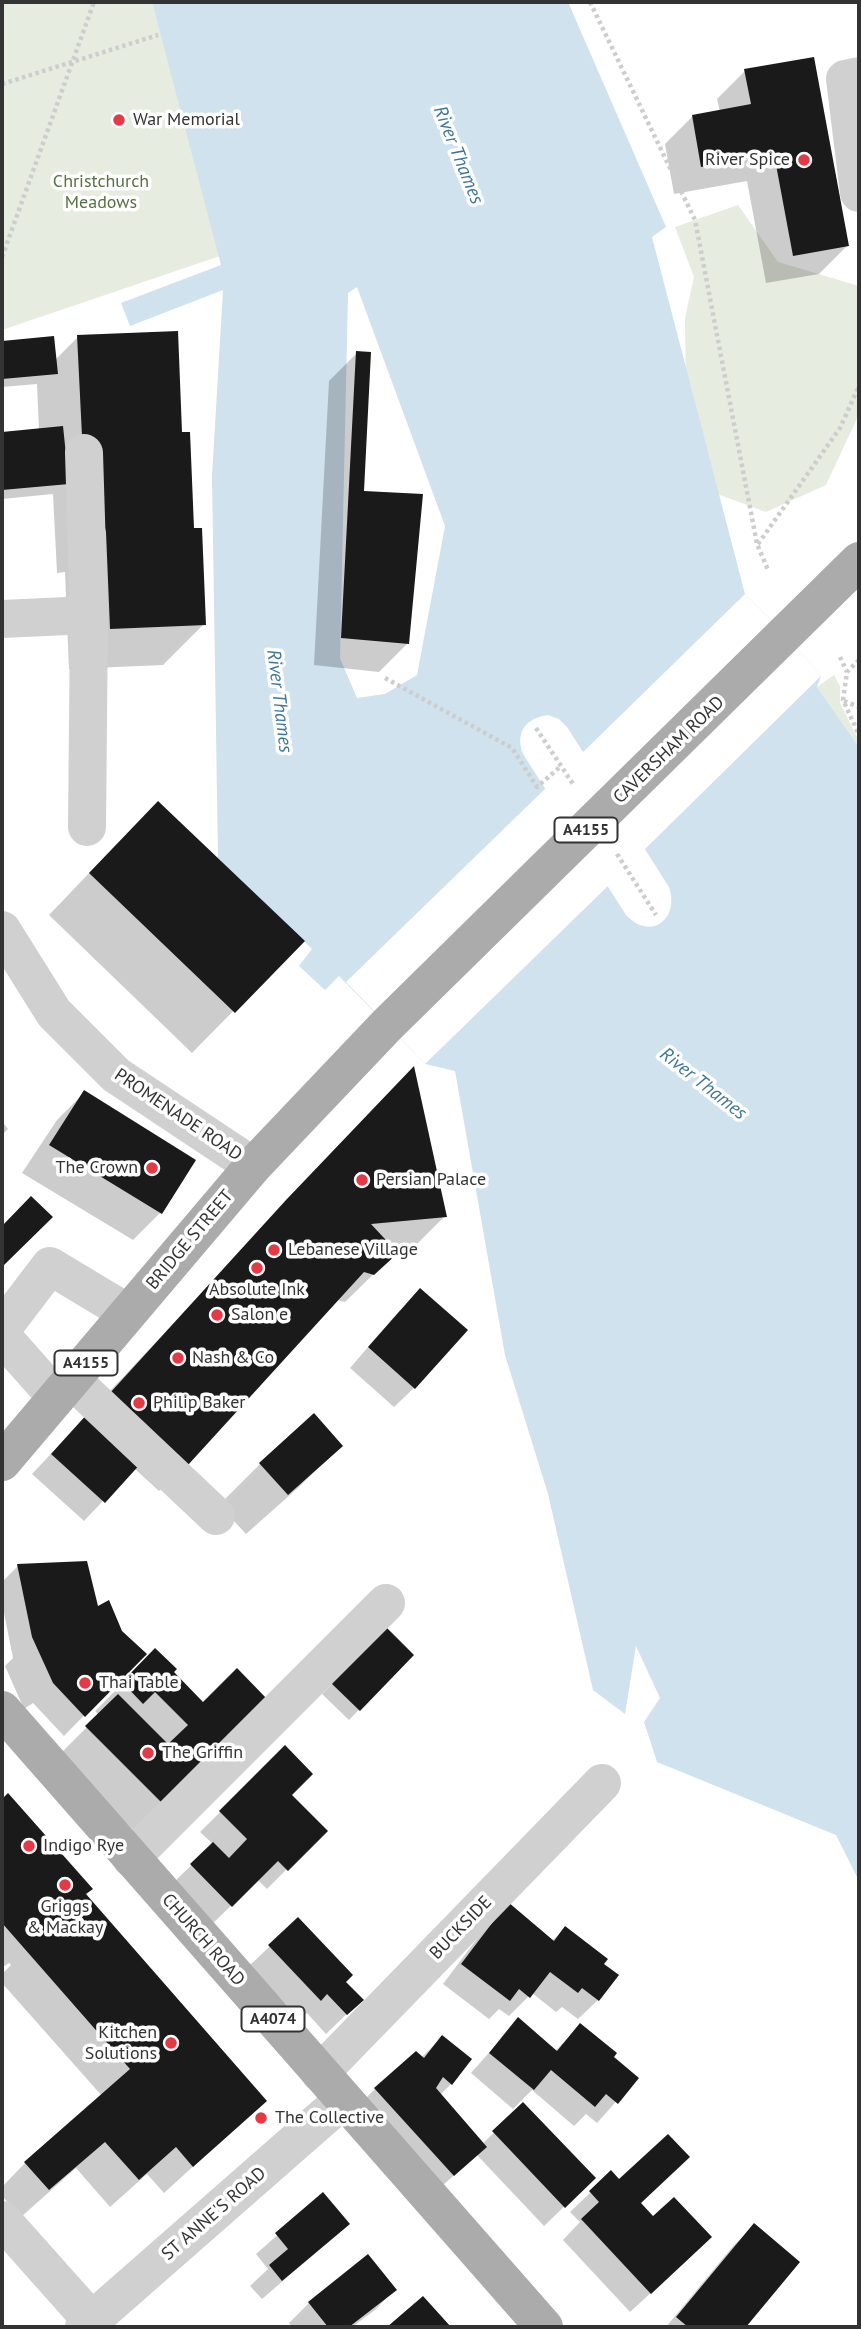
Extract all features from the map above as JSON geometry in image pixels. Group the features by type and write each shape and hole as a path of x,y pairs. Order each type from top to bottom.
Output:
{"main road":[{"name":"CAVERSHAM ROAD","path":"387,1025 859,561"},
{"name":"BRIDGE STREET","path":"2,1462 253,1166 387,1025"},
{"name":"CHURCH ROAD","path":"2,1710 544,2327"}],"street":[{"path":"859,76 845,79 859,193"},
{"path":"84,453 89,615 87,827"},
{"path":"2,619 89,615"},
{"name":"PROMENADE ROAD","path":"2,930 54,1013 116,1075 253,1166"},
{"path":"2,1329 50,1266 128,1313"},
{"path":"2,1336 216,1516"},
{"path":"131,1857 386,1603"},
{"name":"BUCKSIDE","path":"332,2086 602,1783"},
{"name":"ST ANNE'S ROAD","path":"88,2324 332,2086"},
{"path":"2,2220 88,2324"}],"path":[{"path":"2,257 94,2"},
{"path":"590,2 695,220 757,544 768,570"},
{"path":"2,84 158,35"},
{"path":"757,544 840,428 859,386"},
{"path":"840,657 847,672 843,700 859,735"},
{"path":"847,672 859,660"},
{"path":"385,678 512,748 537,787 561,766"},
{"path":"843,700 859,707"},
{"path":"536,728 573,784"},
{"path":"617,854 656,915"}],"green space":[{"name":"Christchurch Meadows","path":"2,2 152,2 220,256 2,330"},
{"path":"738,205 778,262 859,286 859,414 826,485 766,512 709,491 686,418 685,318 694,277 675,227"},
{"path":"834,675 840,686 840,703 859,741 859,747 817,687"}],"water":[{"name":"River Thames","path":"152,2 568,2 666,227 652,237 745,594 786,635 821,676 817,687 859,747 859,1881 836,1835 657,1762 644,1722 660,1698 636,1646 625,1714 593,1690 548,1494 505,1355 455,1071 425,1064 339,976 325,990 299,966 312,949 218,858 212,476 223,290 130,326 121,303 221,265","holes":["357,287 445,526 417,675 385,694 357,698 340,658 348,293","548,715 559,719 567,727 669,887 670,909 661,923 644,926 635,923 626,915 523,754 520,739 524,728 533,719"]}],"pier":[{"path":"745,594 786,635 821,676 642,852 580,755"},
{"path":"548,786 610,884 425,1064 346,982"}],"building":[{"name":"River Spice","path":"814,57 849,246 793,256 774,154 701,167 692,115 751,104 744,69"},
{"path":"178,331 182,432 190,432 194,528 202,528 206,625 110,629 106,532 82,436 77,335"},
{"path":"54,336 58,374 2,379 2,341"},
{"path":"356,351 371,352 364,491 423,494 409,644 341,638"},
{"path":"63,426 69,484 2,490 2,432"},
{"path":"158,801 305,941 235,1013 89,873"},
{"path":"414,1066 447,1217 371,1224 398,1253 374,1275 364,1272 188,1465 110,1393 286,1200"},
{"path":"84,1090 196,1160 162,1214 49,1145"},
{"path":"31,1196 53,1217 2,1267 2,1226"},
{"path":"420,1288 468,1330 415,1389 368,1347"},
{"path":"89,1412 143,1461 105,1503 51,1454"},
{"path":"314,1413 343,1446 288,1495 259,1463"},
{"path":"87,1561 98,1606 109,1600 122,1631 147,1654 85,1717 53,1683 32,1637 17,1564"},
{"path":"386,1627 414,1655 360,1711 331,1683"},
{"path":"155,1648 177,1669 174,1672 203,1702 237,1668 268,1700 163,1804 85,1726 118,1694 168,1744 188,1725 155,1692 143,1704 122,1682"},
{"path":"285,1745 313,1774 292,1795 328,1831 288,1871 278,1861 232,1907 190,1864 213,1842 229,1858 247,1839 219,1811"},
{"path":"8,1793 93,1889 86,1894 267,2101 193,2167 176,2147 139,2180 105,2142 49,2190 24,2162 130,2069 2,1923 2,1799"},
{"path":"508,1902 554,1941 565,1926 608,1959 604,1964 619,1975 599,2001 582,1988 578,1993 550,1972 530,1998 519,1989 510,2001 461,1964"},
{"path":"298,1917 353,1975 346,1982 364,2000 347,2015 327,1994 321,2001 268,1945"},
{"path":"518,2017 557,2051 580,2023 617,2053 614,2057 639,2078 618,2104 606,2094 595,2107 551,2070 534,2090 489,2053"},
{"path":"442,2035 472,2059 452,2085 443,2077 436,2088 487,2147 454,2176 374,2088 416,2051 424,2058"},
{"path":"523,2102 596,2178 565,2208 492,2131"},
{"path":"668,2134 690,2157 641,2203 653,2216 674,2197 712,2237 651,2294 581,2219 599,2202 589,2191 611,2170 619,2179"},
{"path":"323,2192 350,2224 282,2281 269,2265 288,2249 275,2233"},
{"path":"754,2223 800,2262 746,2327 688,2327 676,2317"},
{"path":"368,2254 397,2290 349,2327 328,2327 308,2302"},
{"path":"423,2296 451,2327 387,2327"}],"place":[{"name":"War Memorial","path":"119,120"},
{"name":"River Spice","path":"804,160"},
{"name":"The Crown","path":"152,1168"},
{"name":"Persian Palace","path":"362,1180"},
{"name":"Lebanese Village","path":"274,1250"},
{"name":"Absolute Ink","path":"257,1268"},
{"name":"Salon e","path":"217,1315"},
{"name":"Nash & Co","path":"178,1358"},
{"name":"Philip Baker","path":"139,1403"},
{"name":"Thai Table","path":"85,1683"},
{"name":"The Griffin","path":"148,1753"},
{"name":"Indigo Rye","path":"29,1846"},
{"name":"Griggs & Mackay","path":"65,1885"},
{"name":"Kitchen Solutions","path":"171,2043"},
{"name":"The Collective","path":"261,2118"}]}
